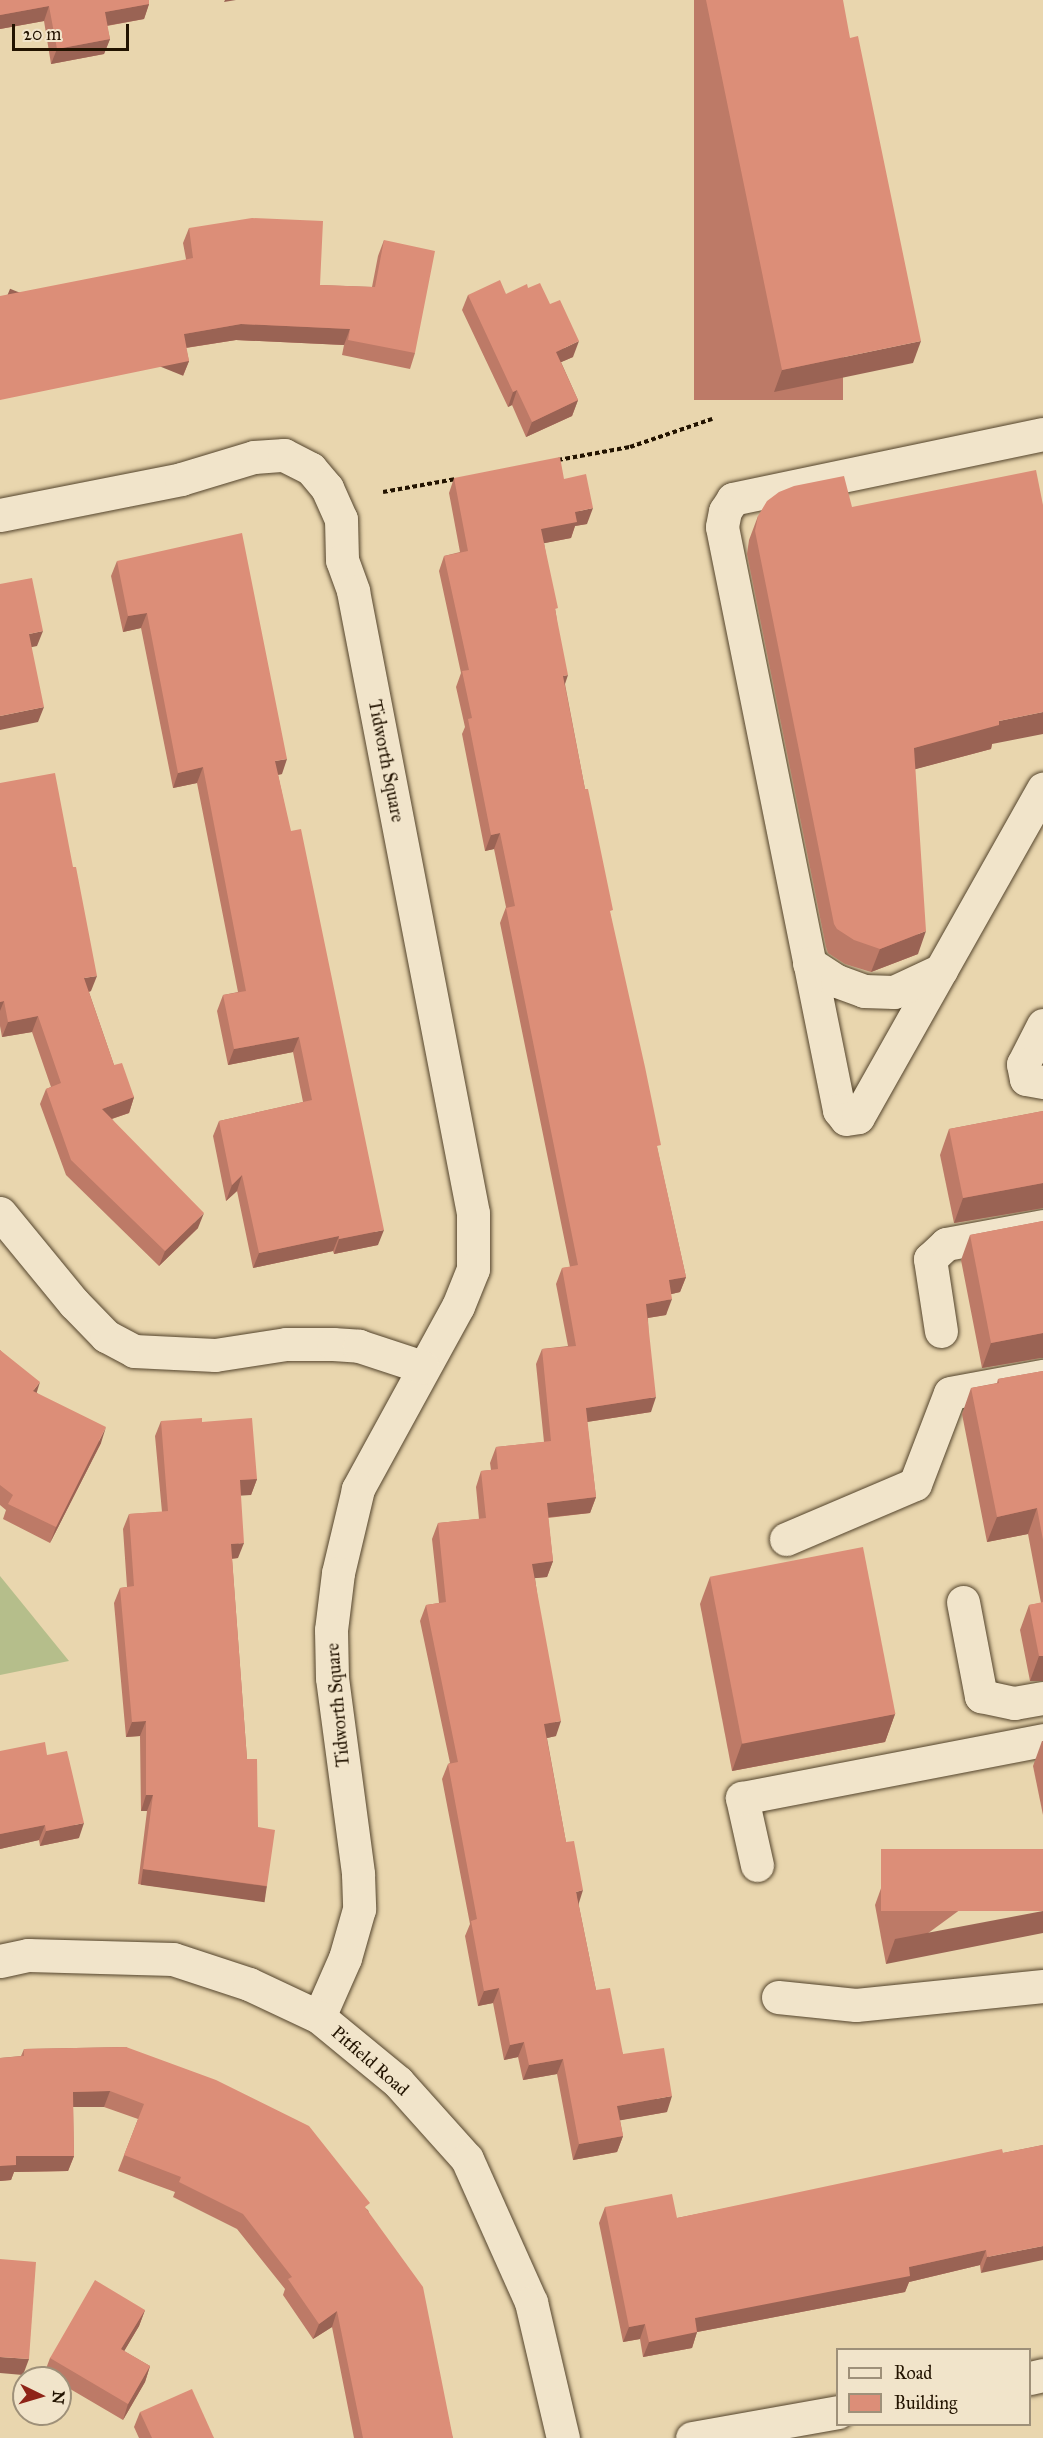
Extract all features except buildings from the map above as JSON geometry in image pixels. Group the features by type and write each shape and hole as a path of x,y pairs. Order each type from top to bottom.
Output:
{"street":[{"path":"1043,434 733,499 725,511 722,527 839,1110 846,1119 858,1118 1043,789"},
{"name":"Tidworth Square","path":"0,515 182,478 254,457 284,454 311,469 327,488 341,519 342,560 353,591 473,1213 472,1269 458,1306 358,1489 338,1573 331,1630 332,1678 358,1874 359,1909 345,1958 319,2017"},
{"path":"809,963 837,981 864,991 894,992 941,970"},
{"path":"1043,1025 1023,1064 1026,1080 1043,1082"},
{"path":"0,1213 74,1303 106,1336 134,1351 215,1355 286,1344 333,1344 359,1346 423,1367"},
{"path":"941,1331 930,1259 946,1244 1043,1226"},
{"path":"786,1539 915,1484 950,1394 1043,1376"},
{"path":"963,1602 981,1696 1014,1703 1043,1698"},
{"path":"757,1865 742,1798 1043,1740"},
{"name":"Pitfield Road","path":"0,1961 28,1955 173,1959 249,1984 319,2017 398,2082 467,2160 531,2302 563,2438"},
{"path":"778,1997 856,2005 1043,1986"},
{"path":"692,2438 836,2412"}],"path":[{"path":"549,462 630,447 712,419"},
{"path":"383,492 467,477"}],"green space":[{"path":"0,1576 69,1661 0,1675"}]}
